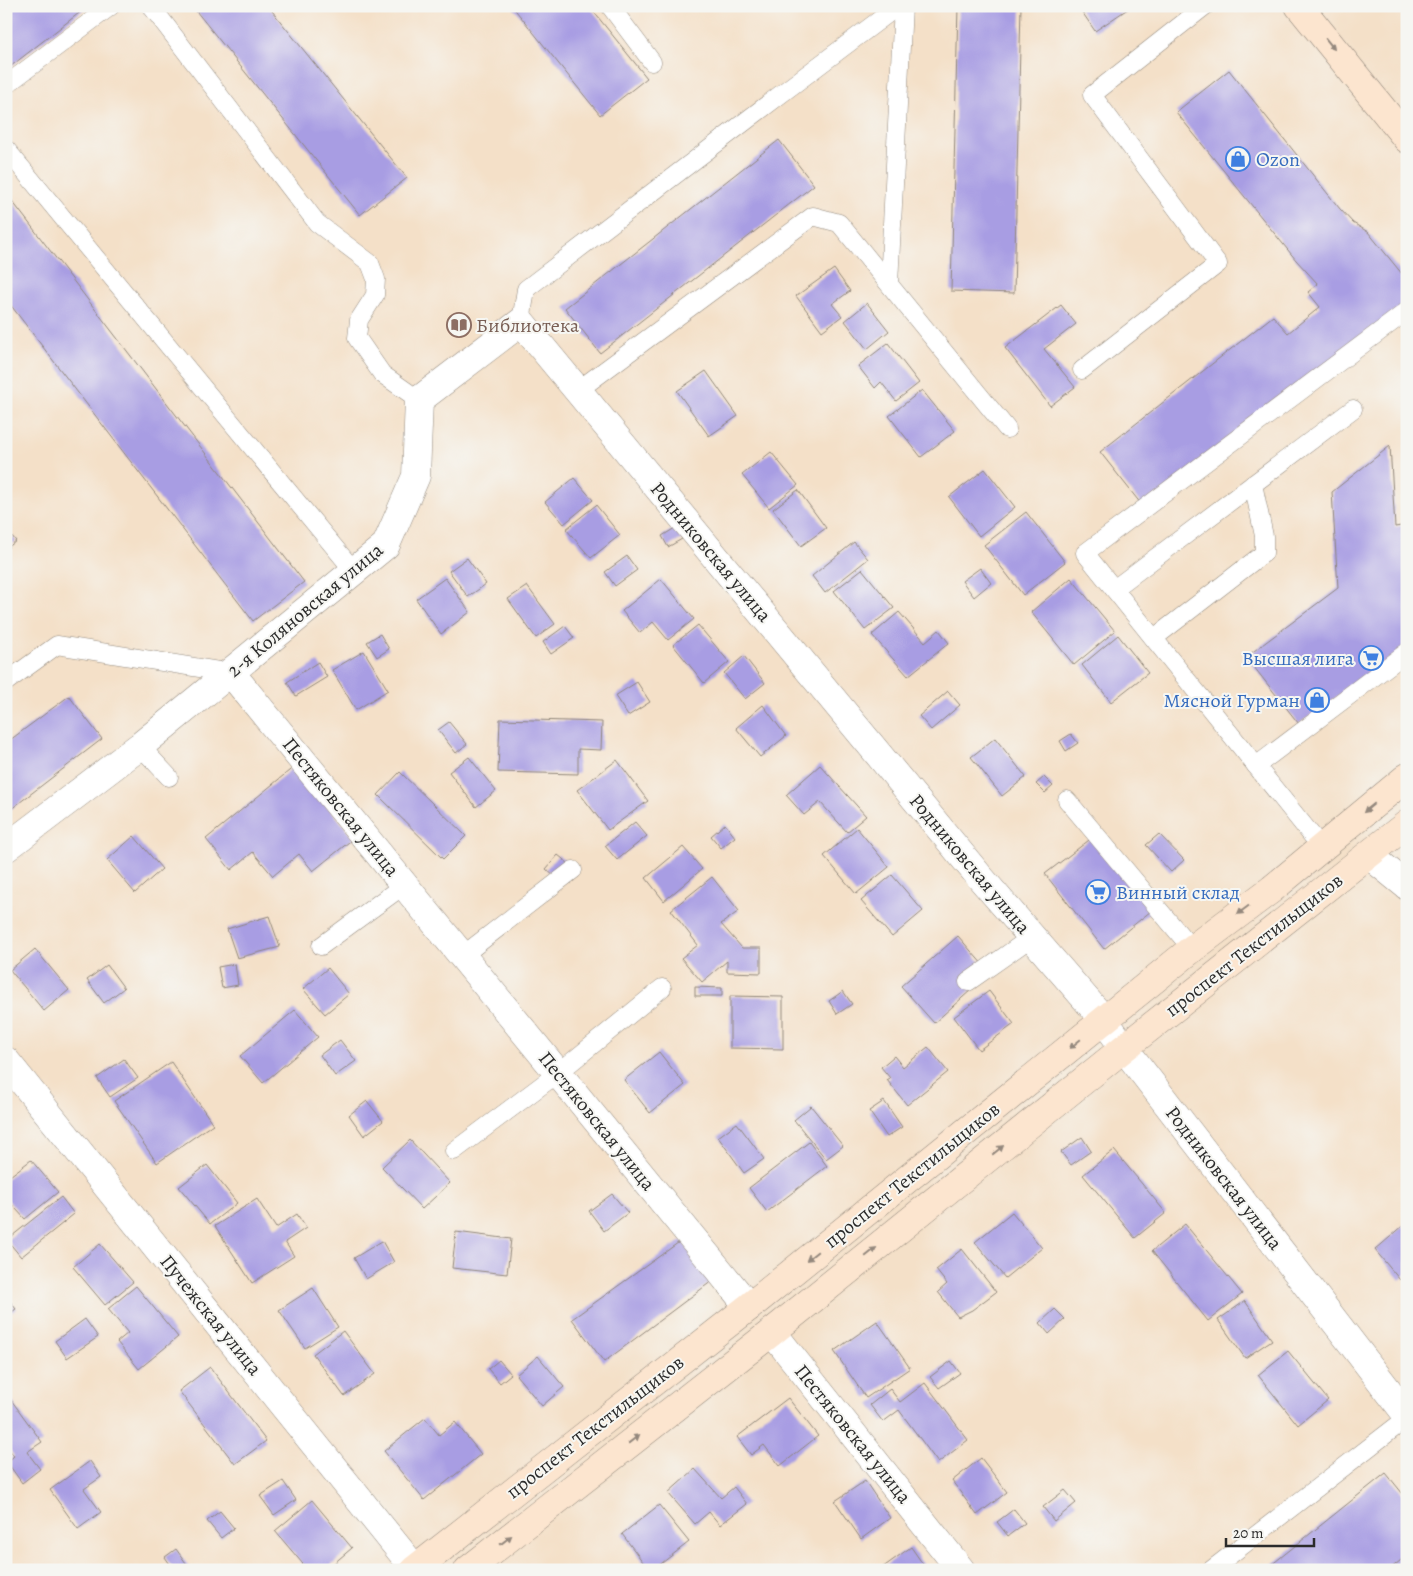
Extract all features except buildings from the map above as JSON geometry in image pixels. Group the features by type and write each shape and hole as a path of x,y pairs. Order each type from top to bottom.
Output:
{"main road":[{"path":"1299,6 1407,139"},
{"name":"проспект Текстильщиков","path":"415,1569 749,1307 1192,949 1272,889 1407,777"},
{"name":"проспект Текстильщиков","path":"468,1570 772,1332 1124,1048 1407,824"}],"street":[{"path":"419,400 521,322"},
{"name":"Родниковская улица","path":"521,322 979,876 1104,1020 1407,1416"},
{"name":"2-я Коляновская улица","path":"6,848 140,746 386,545 416,476 419,400"},
{"name":"Пестяковская улица","path":"231,673 749,1307 772,1332 961,1570"},
{"path":"1368,855 1407,886"},
{"name":"Пучежская улица","path":"6,1061 415,1569"}],"lane":[{"path":"6,85 111,6"},
{"path":"151,6 317,223 370,263 376,279 375,295 359,320 357,338 382,374 419,400"},
{"path":"610,6 652,62"},
{"path":"521,322 526,289 898,6"},
{"path":"888,284 903,6"},
{"path":"1082,370 1218,264 1092,94 1205,6"},
{"path":"6,149 354,571"},
{"path":"577,390 813,216 839,223 1008,429"},
{"path":"1322,848 1085,553 1407,311"},
{"path":"1114,589 1353,408"},
{"path":"1154,638 1264,553 1264,536 1253,484"},
{"path":"6,682 57,645 231,673"},
{"path":"1256,766 1407,652"},
{"path":"140,746 169,777"},
{"path":"1068,800 1192,949"},
{"path":"462,956 573,870"},
{"path":"321,946 404,885"},
{"path":"968,982 1032,937"},
{"path":"454,1151 558,1073 662,988"},
{"path":"1211,1570 1407,1416"}],"place":[{"name":"Ozon","path":"1238,159"},
{"name":"Библиотека","path":"459,325"},
{"name":"Высшая лига","path":"1371,658"},
{"name":"Мясной Гурман","path":"1317,700"},
{"name":"Винный склад","path":"1098,892"}]}
